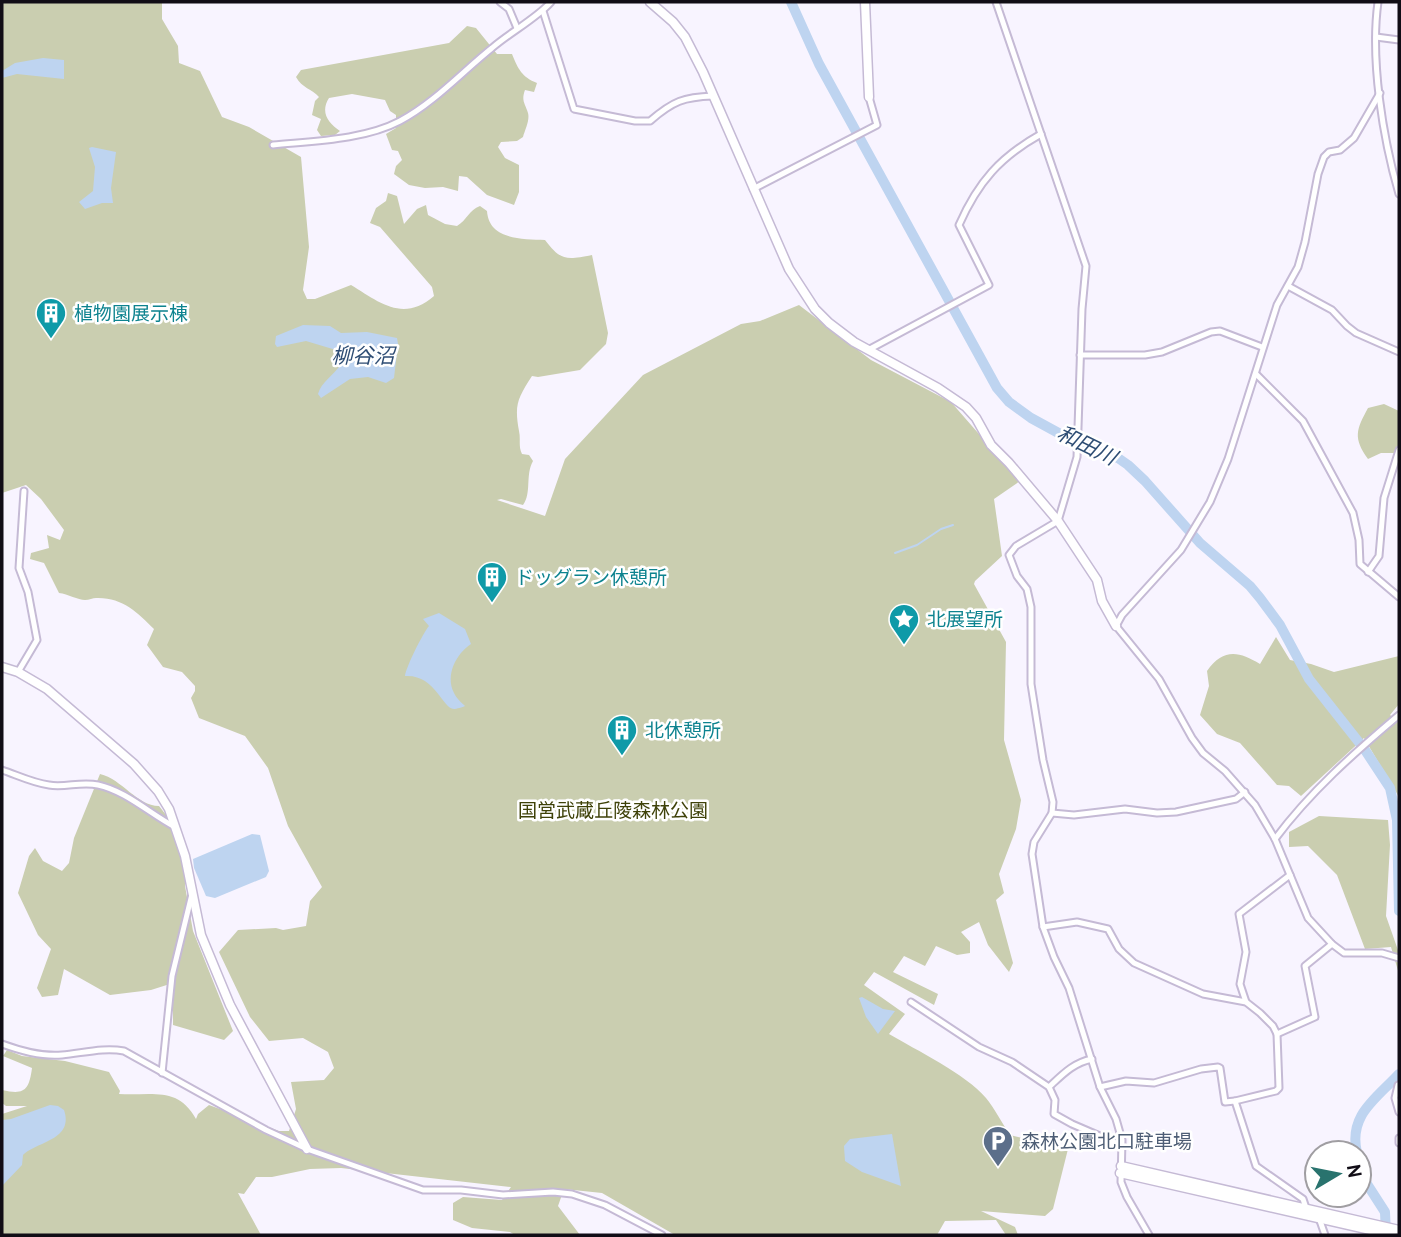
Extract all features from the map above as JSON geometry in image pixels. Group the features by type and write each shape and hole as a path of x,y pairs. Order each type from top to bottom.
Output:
{"street":[{"path":"500,2 509,9 517,28"},
{"path":"274,145 331,140 397,122 435,97 551,2"},
{"path":"650,2 673,22 685,37 798,286 829,323 868,350 938,388 966,407 976,418 991,445 1058,521 1097,580 1102,601 1116,626 1158,678 1192,738 1203,753 1245,792 1275,839 1308,918 1332,944 1348,954 1381,953 1399,958"},
{"path":"753,189 877,125 869,97 864,2"},
{"path":"996,2 1086,266 1077,457 1058,521 1010,551 1017,576 1027,589 1031,607 1031,684 1050,787 1052,813 1034,842 1032,854 1043,927 1069,988 1100,1087 1116,1119 1123,1146 1120,1170 1127,1197 1149,1235"},
{"path":"1378,2 1376,37 1380,93 1390,162 1399,194"},
{"path":"543,11 574,109 635,121 650,121 666,107 684,98 713,96"},
{"path":"1376,37 1399,40"},
{"path":"1116,626 1122,615 1181,550 1210,502 1228,459 1277,305 1298,267 1324,157 1329,152 1340,150 1354,138 1380,93"},
{"path":"868,350 989,285 959,225 974,195 992,169 1014,149 1041,134"},
{"path":"1288,286 1332,310 1356,333 1399,352"},
{"path":"1080,355 1144,355 1162,352 1211,332 1220,331 1262,347"},
{"path":"1256,374 1303,421 1353,513 1359,540 1360,564 1399,597"},
{"path":"1368,572 1379,556 1384,498 1399,450"},
{"path":"18,672 37,640 28,592 19,568 24,491"},
{"path":"2,667 18,672 47,689 134,764 158,790 170,809 185,856 201,935 230,1005 307,1149"},
{"path":"1275,839 1299,807 1399,715"},
{"path":"2,770 50,786 76,782 97,784 116,790 175,827"},
{"path":"1052,813 1074,815 1108,810 1175,812 1236,799 1245,792"},
{"path":"1100,1087 1126,1081 1154,1083 1201,1069 1218,1067 1225,1102 1276,1091 1279,1087 1277,1034 1273,1026 1246,1002 1240,984 1246,952 1239,914 1290,875"},
{"path":"162,1073 172,976 193,891"},
{"path":"1043,927 1077,922 1108,929 1119,949 1134,963 1203,994 1246,1002"},
{"path":"1277,1034 1315,1017 1305,966 1332,944"},
{"path":"911,1002 979,1047 1012,1062 1049,1087 1055,1100 1054,1114 1123,1146"},
{"path":"2,1044 23,1052 59,1055 120,1051 253,1124 307,1149 423,1190 461,1190 503,1195 553,1192 572,1194 605,1205 662,1235"},
{"path":"1049,1087 1066,1071 1080,1062 1092,1059"},
{"path":"1398,1085 1395,1098 1399,1111"},
{"path":"1235,1101 1256,1166 1303,1199"},
{"path":"1120,1170 1303,1207"},
{"path":"1120,1170 1399,1230"},
{"path":"1308,1209 1320,1215 1392,1235"},
{"path":"1320,1215 1325,1235"}],"green space":[{"name":"国営武蔵丘陵森林公園","path":"2,2 162,2 162,19 178,46 179,63 200,71 222,117 249,127 301,157 309,247 303,290 307,299 315,299 351,285 381,303 401,309 423,304 434,296 432,287 380,227 370,223 376,208 386,201 388,193 397,196 404,224 417,209 426,205 428,215 445,224 457,226 480,206 487,211 489,221 500,233 517,238 545,240 555,252 565,257 592,255 608,333 606,344 580,370 532,376 520,396 517,408 521,451 533,461 526,500 523,505 497,500 545,516 565,459 643,375 741,324 760,321 799,305 871,360 951,402 1020,481 994,499 1002,556 974,584 1006,642 1004,740 1021,800 1016,829 999,874 1004,893 996,900 1013,963 1009,972 988,945 979,922 961,932 970,942 970,953 957,955 936,946 925,966 904,956 893,972 938,994 934,1005 874,972 864,985 905,1014 889,1034 954,1071 977,1089 989,1102 1010,1135 1068,1149 1053,1209 1045,1216 981,1211 1015,1227 1018,1235 1006,1235 996,1220 945,1221 937,1235 675,1235 602,1193 564,1189 558,1206 580,1235 515,1235 510,1232 472,1228 453,1220 453,1203 463,1197 502,1200 511,1187 341,1168 310,1169 272,1177 256,1177 244,1194 238,1193 261,1235 2,1235 2,1114 27,1106 6,1106 2,1103 2,1090 24,1090 32,1068 3,1056 7,1050 22,1056 65,1061 109,1072 120,1091 119,1094 172,1097 181,1101 196,1119 209,1105 279,1131 289,1131 296,1109 291,1082 324,1080 334,1068 328,1052 303,1038 269,1041 250,1017 219,952 238,930 283,930 306,926 310,901 322,887 288,826 268,768 245,736 199,718 191,698 195,686 182,672 163,667 147,645 154,629 135,611 114,600 82,600 59,593 44,563 30,559 31,553 49,548 47,535 60,540 64,530 41,499 26,485 2,493"},
{"path":"467,26 476,28 497,54 512,54 521,72 537,83 534,92 525,90 524,102 528,122 523,137 517,141 501,142 498,147 505,158 519,165 519,192 514,205 487,195 467,177 459,176 458,191 443,187 409,185 394,174 396,166 402,160 398,151 392,150 386,134 396,128 396,115 390,111 385,100 352,94 329,98 325,112 340,131 335,135 321,136 317,130 321,119 312,115 315,101 319,97 296,77 301,70 449,43"},
{"path":"1384,404 1399,411 1399,453 1381,453 1368,459 1358,439 1359,428 1368,408"},
{"path":"1276,637 1290,660 1334,672 1399,656 1399,704 1390,715 1399,722 1399,797 1364,738 1301,796 1289,786 1277,785 1240,743 1217,734 1200,715 1209,686 1207,671 1213,664 1225,655 1238,654 1260,664"},
{"path":"100,774 115,781 144,802 159,806 181,834 185,856 185,886 193,931 233,1031 224,1040 173,1025 173,983 151,990 110,995 64,969 58,995 42,997 37,988 51,949 38,935 18,893 29,856 35,848 43,861 62,871 69,863 74,838"},
{"path":"1319,816 1388,820 1390,845 1386,916 1399,953 1399,974 1391,947 1365,949 1337,875 1308,846 1289,847 1289,832"}],"water":[{"path":"43,58 64,60 64,79 17,74 2,78 2,71 15,63"},
{"path":"89,148 116,152 111,188 113,203 102,203 85,209 79,202 93,191 95,167"},
{"name":"柳谷沼","path":"303,325 330,326 341,333 367,332 397,338 394,378 386,383 368,377 350,379 321,398 318,394 320,390 341,364 336,350 306,341 277,347 275,344 276,336"},
{"path":"439,613 465,629 471,644 461,653 451,672 454,693 465,706 455,709 424,680 405,676 415,650 429,626 423,619"},
{"path":"252,834 260,835 269,871 266,877 215,898 206,896 193,859"},
{"path":"862,997 883,1009 895,1011 878,1034 866,1017 859,998"},
{"path":"50,1105 64,1110 64,1128 53,1138 23,1155 22,1165 2,1186 2,1120"},
{"path":"892,1134 901,1186 862,1172 845,1161 844,1146 850,1139"}],"waterway":[{"name":"和田川","path":"791,2 819,64 997,388 1009,402 1031,418 1064,436 1118,458 1145,481 1200,543 1260,598 1280,625 1309,679 1365,750 1390,788 1397,820 1399,911"},
{"path":"895,553 917,545 941,529 953,525"},
{"name":"和田川","path":"1355,1139 1360,1118 1366,1109 1399,1074"},
{"name":"和田川","path":"1373,1193 1385,1212 1386,1235"}],"place":[{"name":"植物園展示棟","path":"51,340"},
{"name":"ドッグラン休憩所","path":"492,604"},
{"name":"北展望所","path":"904,646"},
{"name":"北休憩所","path":"622,757"},
{"name":"森林公園北口駐車場","path":"998,1168"}]}
